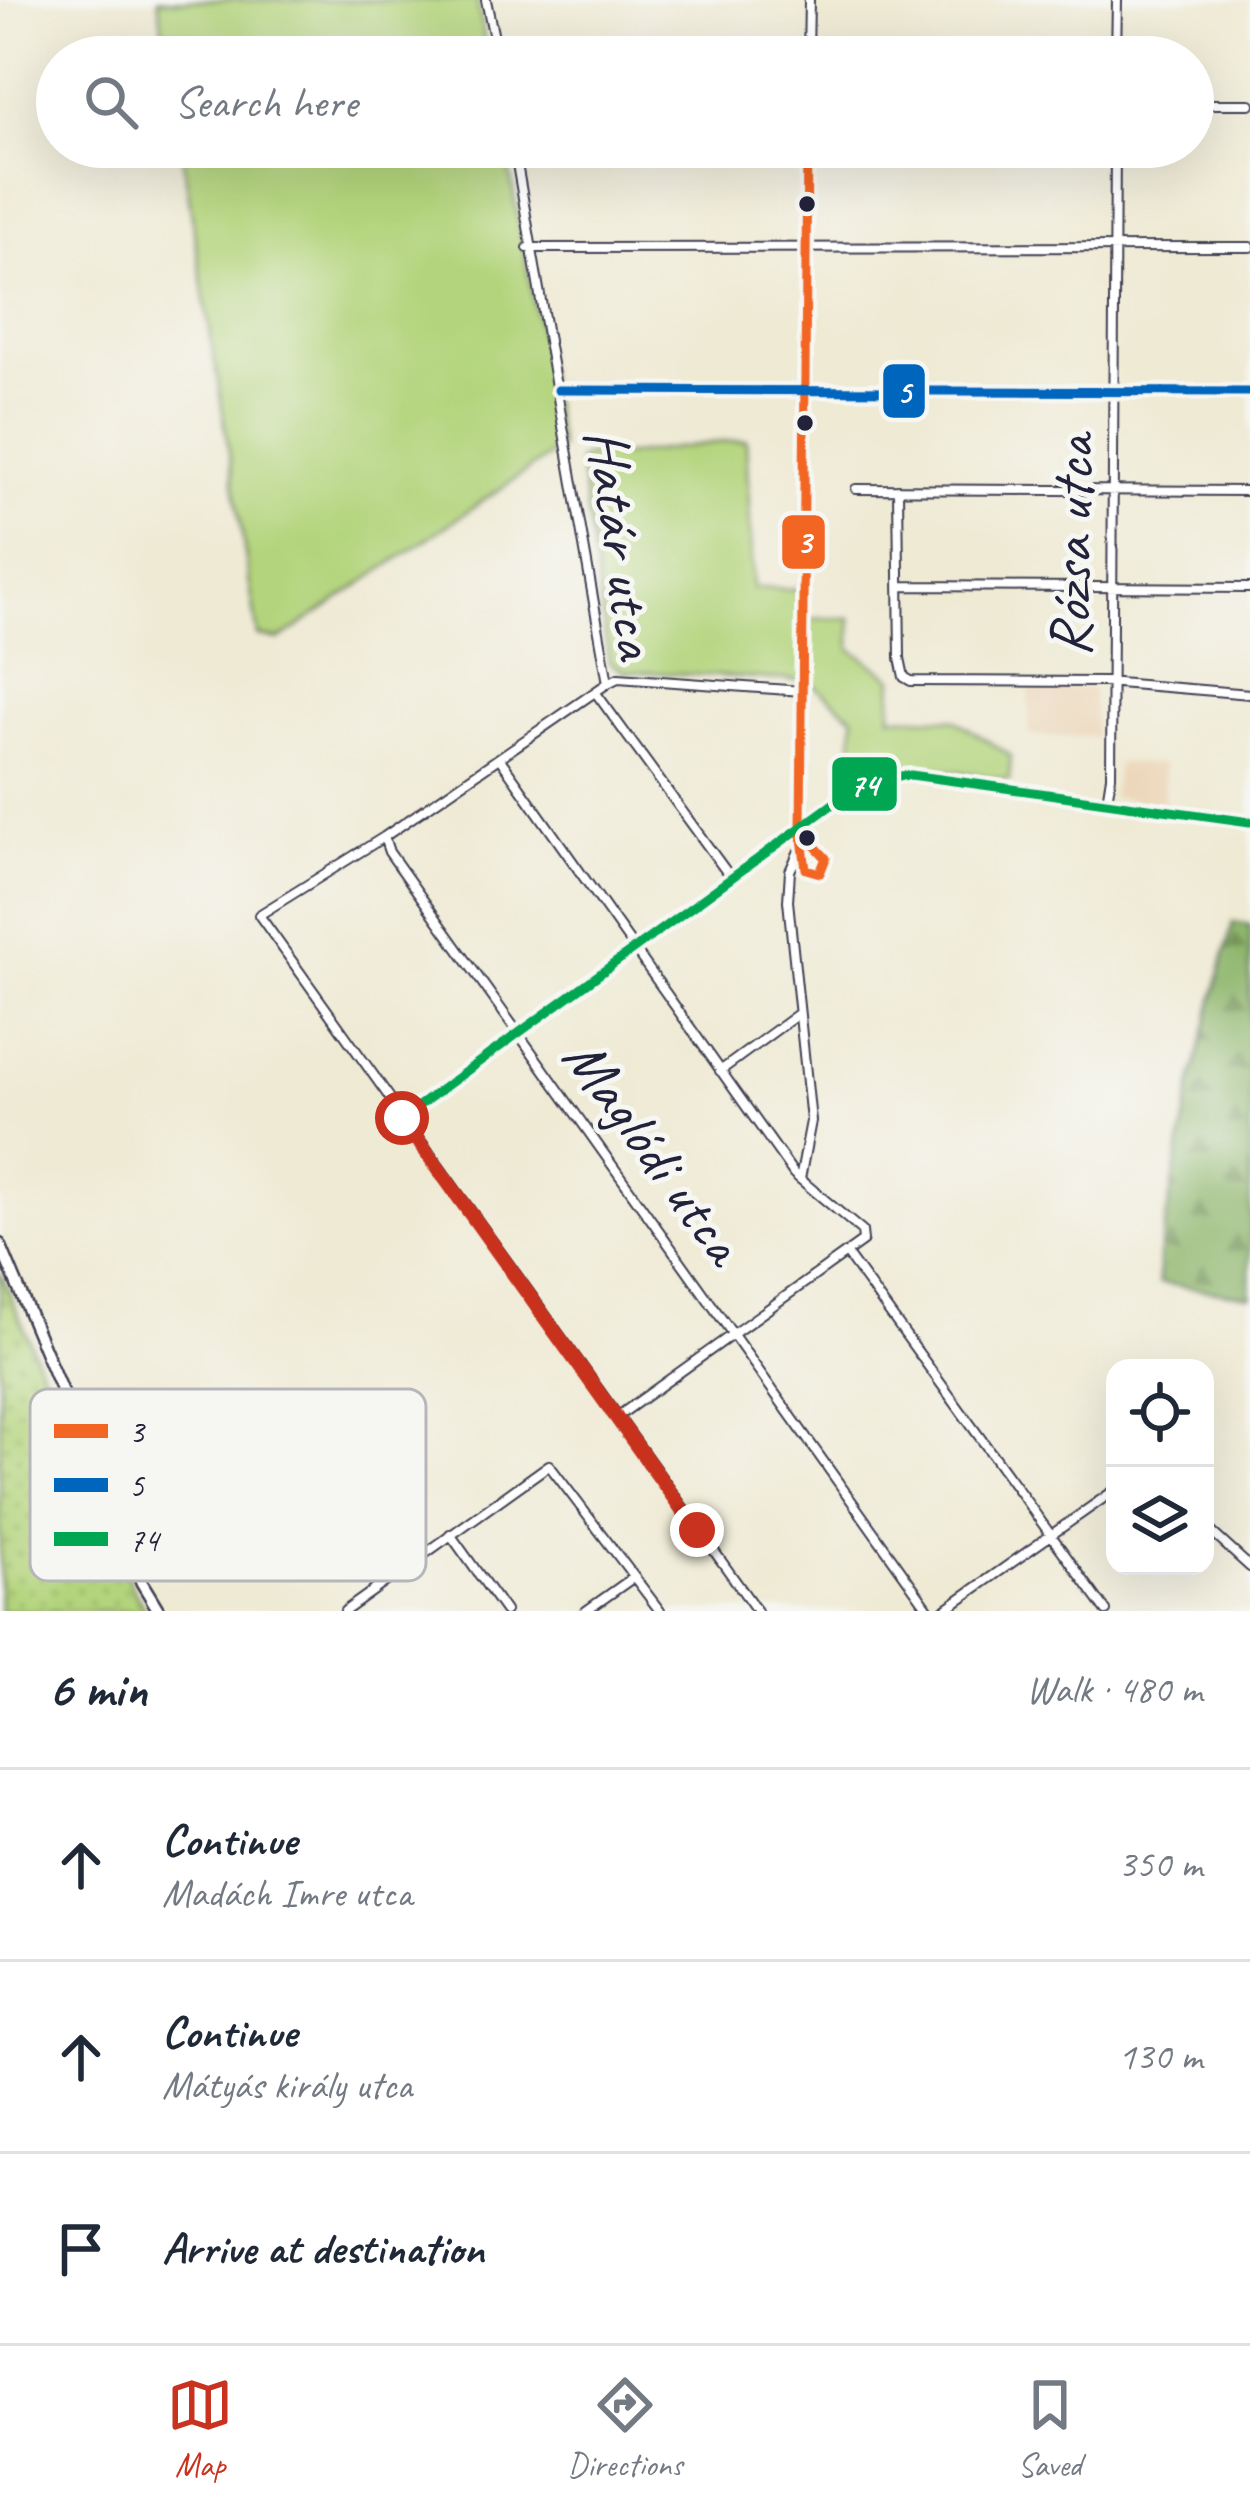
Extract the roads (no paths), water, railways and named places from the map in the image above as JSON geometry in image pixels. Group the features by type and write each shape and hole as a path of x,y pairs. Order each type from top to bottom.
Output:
{"main road":[{"path":"0,1244 61,1389"},
{"path":"141,1581 159,1611"}],"street":[{"path":"486,0 494,36"},
{"path":"808,36 809,0"},
{"path":"1116,36 1117,0"},
{"path":"1214,104 1250,104"},
{"name":"Határ utca","path":"402,1118 259,915 384,837 608,682 590,602 558,390 528,248 517,168"},
{"path":"802,833 826,858 820,873 806,869 802,833 807,168"},
{"name":"Rózsa utca","path":"1107,801 1115,168"},
{"path":"528,248 1250,248"},
{"path":"558,390 1250,392"},
{"path":"856,489 1250,491"},
{"path":"898,489 901,670 910,681 1112,683 1250,694"},
{"path":"902,586 1250,588"},
{"path":"608,682 618,678 802,691"},
{"path":"596,694 731,878"},
{"path":"500,759 632,951 800,1179 862,1231 862,1241 617,1417"},
{"path":"757,1611 402,1118 731,878 802,833 848,793 886,776 940,777 1250,822"},
{"path":"800,1179 811,1121 788,902 790,871 802,833"},
{"name":"Maglódi utca","path":"384,837 389,852 930,1611"},
{"path":"720,1071 798,1014"},
{"path":"846,1253 1106,1611"},
{"path":"426,1552 549,1465 660,1611"},
{"path":"944,1611 1106,1496"},
{"path":"450,1534 505,1611"},
{"path":"1214,1534 1250,1567"},
{"path":"586,1611 634,1577"},
{"path":"351,1609 388,1581"}]}
